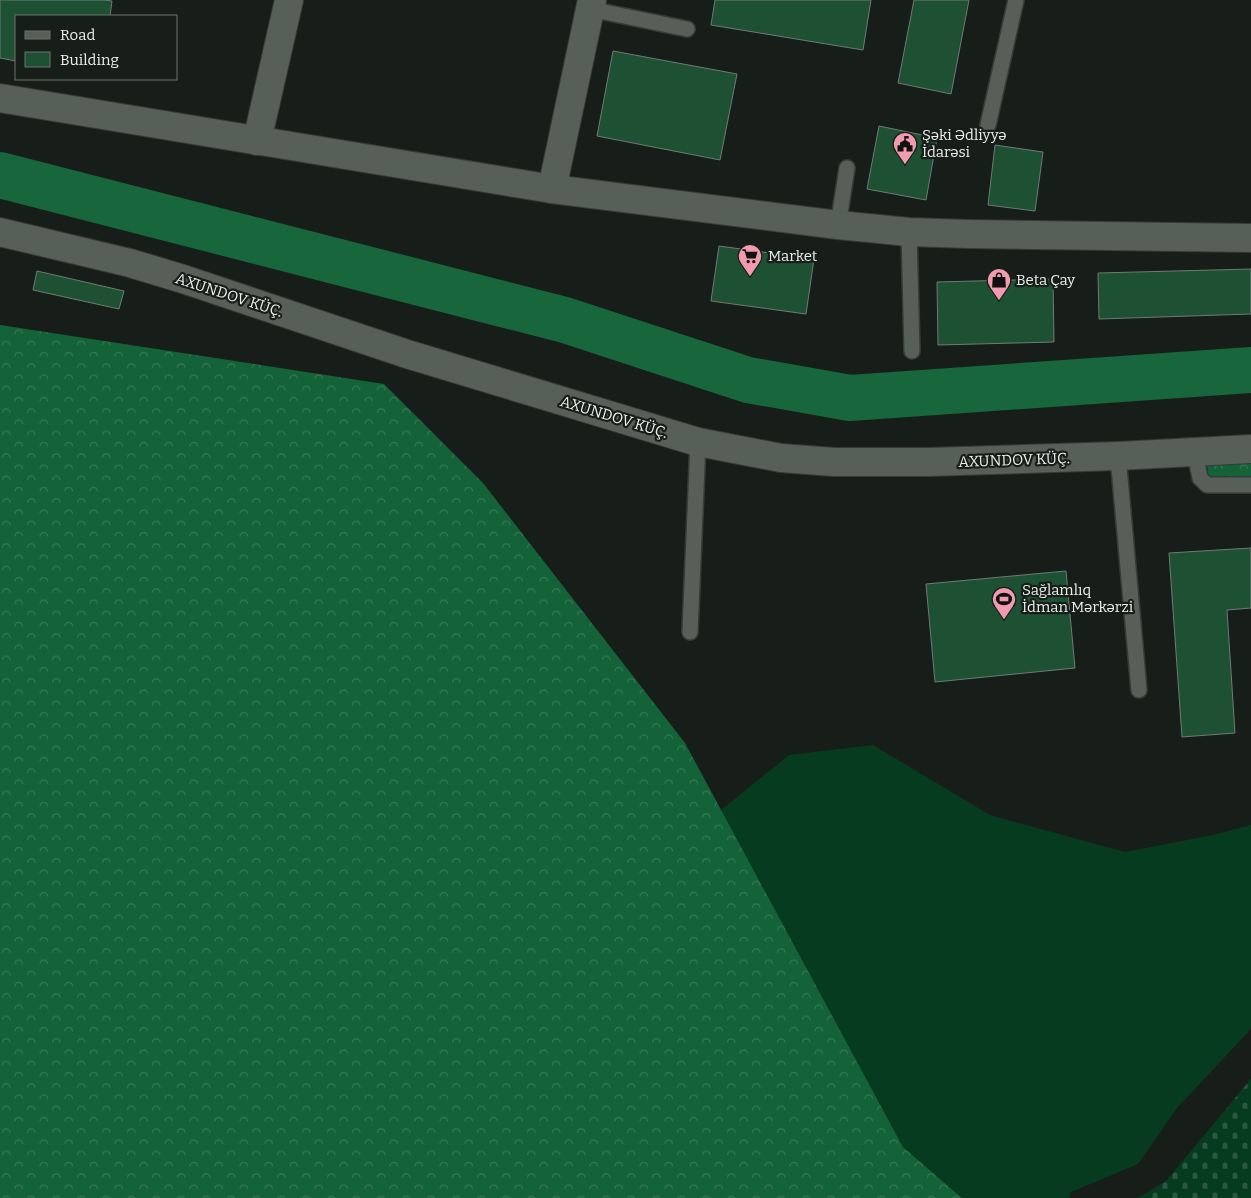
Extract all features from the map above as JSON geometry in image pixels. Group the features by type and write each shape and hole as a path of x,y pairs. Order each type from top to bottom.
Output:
{"street":[{"path":"257,141 289,0"},
{"path":"552,189 591,4"},
{"path":"0,98 552,189 838,225 909,232 1251,238"},
{"name":"AXUNDOV KÜÇ.","path":"0,232 130,263 174,276 407,354 698,442 782,458 834,462 928,462 1195,453 1251,449"}],"lane":[{"path":"988,125 1016,0"},
{"path":"591,4 687,29"},
{"path":"838,225 847,168"},
{"path":"909,232 912,351"},
{"path":"690,632 698,442"},
{"path":"1195,453 1200,478 1207,485 1251,485"},
{"path":"1118,456 1139,690"}],"green space":[{"path":"0,325 384,384 483,483 685,743 903,1147 962,1198 0,1198"},
{"path":"1251,463 1251,477 1209,479 1207,465"},
{"path":"873,745 990,815 1125,852 1213,835 1251,825 1251,1029 1177,1108 1138,1164 1071,1192 1069,1198 962,1198 903,1147 721,810 789,755"},
{"path":"1251,1079 1251,1198 1138,1198 1166,1181"}],"building":[{"path":"0,0 112,1 110,15 15,15 15,61 0,58"},
{"path":"715,0 871,0 863,50 711,25"},
{"path":"914,0 969,0 951,94 898,83"},
{"path":"613,51 737,74 720,160 597,136"},
{"path":"879,126 937,138 926,200 867,189"},
{"path":"995,145 1043,152 1035,211 988,205"},
{"path":"719,246 814,259 806,314 711,301"},
{"path":"1251,269 1251,314 1099,319 1098,273"},
{"path":"37,271 124,291 119,309 33,290"},
{"path":"1053,279 1054,342 938,345 937,282"},
{"path":"1251,548 1251,608 1227,610 1235,733 1182,737 1169,553"},
{"path":"1066,571 1075,668 935,682 926,584"}],"waterway":[{"path":"0,175 565,320 748,380 850,398 1251,370"}],"place":[{"name":"Şəki Ədliyyə İdarəsi","path":"905,165"},
{"name":"Market","path":"750,277"},
{"name":"Beta Çay","path":"999,301"},
{"name":"Sağlamlıq İdman Mərkərzi","path":"1004,620"}]}
